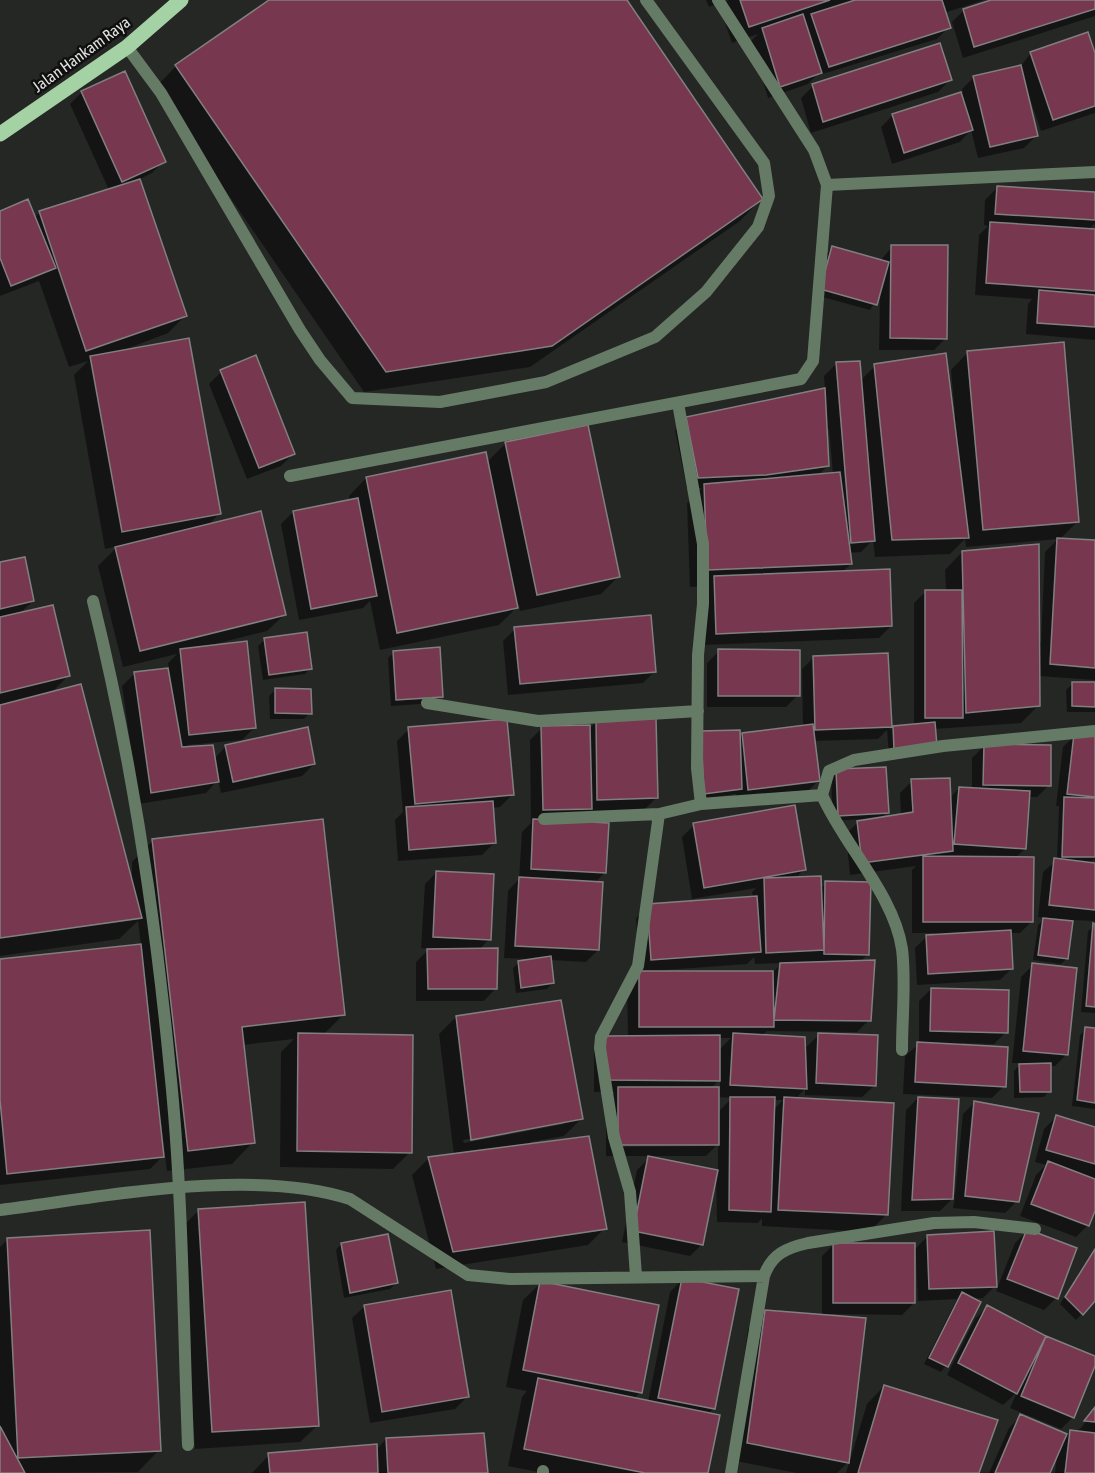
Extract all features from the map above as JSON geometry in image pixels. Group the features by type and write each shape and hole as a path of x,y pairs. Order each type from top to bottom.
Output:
{"main road":[{"name":"Jalan Hankam Raya","path":"0,134 127,47 181,0"}],"street":[{"path":"127,47 161,93 300,330 320,360 352,398 440,402 546,382 654,337 706,292 758,227 769,196 764,163 646,0"},
{"path":"290,476 801,379 810,370 814,351 827,185 814,150 718,0"},
{"path":"827,185 1095,172"},
{"path":"678,403 703,544 698,711 698,768 701,804"},
{"path":"93,601 111,672 137,808 171,1070 188,1445"},
{"path":"427,703 538,721 698,711"},
{"path":"902,1050 902,949 894,924 879,892 841,832 822,795 829,771 854,760 944,746 1095,731"},
{"path":"544,819 659,814 701,804 822,795"},
{"path":"636,1276 630,1192 612,1129 600,1048 601,1037 638,966 659,814"},
{"path":"0,1210 178,1188 271,1186 335,1194 350,1199 468,1275 510,1280 636,1276 765,1276"},
{"path":"731,1473 765,1276 770,1260 793,1246 934,1223 974,1222 1035,1228"}],"building":[{"path":"269,0 627,0 763,199 552,346 386,372 175,65"},
{"path":"740,0 830,0 749,27"},
{"path":"855,0 942,0 951,28 829,67 811,14"},
{"path":"991,0 1095,0 1095,9 974,47 963,9"},
{"path":"803,14 822,73 780,87 762,28"},
{"path":"1088,32 1095,53 1095,106 1053,120 1030,52"},
{"path":"940,43 952,80 823,122 812,84"},
{"path":"1021,65 1038,136 990,147 973,76"},
{"path":"125,71 166,162 122,182 81,91"},
{"path":"961,92 973,130 904,153 892,114"},
{"path":"140,179 187,316 86,351 39,211"},
{"path":"997,186 1095,192 1095,220 995,214"},
{"path":"28,199 56,268 11,286 0,258 0,211"},
{"path":"990,222 1095,229 1095,291 986,283"},
{"path":"891,245 948,245 947,339 890,338"},
{"path":"832,246 889,262 877,305 820,289"},
{"path":"1039,290 1095,295 1095,327 1037,323"},
{"path":"189,338 221,514 122,532 90,356"},
{"path":"1064,342 1079,522 983,530 967,351"},
{"path":"946,353 969,538 892,540 874,364"},
{"path":"256,355 295,454 259,468 220,370"},
{"path":"860,361 875,541 851,543 836,362"},
{"path":"825,388 829,466 766,475 698,478 686,417"},
{"path":"588,425 620,577 537,595 505,442"},
{"path":"486,452 518,608 397,633 366,477"},
{"path":"840,472 852,564 707,570 704,484"},
{"path":"358,498 377,596 311,609 293,511"},
{"path":"261,511 286,615 140,651 115,547"},
{"path":"1057,538 1095,540 1095,668 1050,664"},
{"path":"1039,544 1040,706 966,713 962,551"},
{"path":"25,557 34,601 0,609 0,562"},
{"path":"890,569 892,626 716,634 714,576"},
{"path":"925,590 962,590 963,718 925,718"},
{"path":"53,605 70,676 0,693 0,617"},
{"path":"651,615 656,672 520,684 514,627"},
{"path":"307,632 312,669 269,675 264,638"},
{"path":"247,641 256,728 189,735 180,649"},
{"path":"440,647 443,697 396,700 393,651"},
{"path":"718,649 800,650 800,696 718,696"},
{"path":"888,653 892,727 815,730 813,656"},
{"path":"168,668 182,747 213,745 219,782 151,793 134,672"},
{"path":"1072,682 1095,682 1095,707 1072,706"},
{"path":"81,684 142,918 0,938 0,705"},
{"path":"275,688 311,689 312,714 275,713"},
{"path":"656,718 658,798 597,800 596,720"},
{"path":"507,719 514,795 415,804 408,727"},
{"path":"935,722 937,746 894,750 893,726"},
{"path":"813,724 820,781 748,790 742,733"},
{"path":"590,725 592,809 543,810 541,726"},
{"path":"308,727 315,764 233,782 225,745"},
{"path":"740,730 742,789 704,794 701,731"},
{"path":"1074,734 1095,736 1095,797 1067,794"},
{"path":"984,744 1051,745 1051,786 983,785"},
{"path":"886,767 889,813 838,816 836,769"},
{"path":"950,778 953,851 862,863 857,821 913,812 911,779"},
{"path":"959,787 1030,791 1026,849 954,844"},
{"path":"1064,797 1095,798 1095,857 1062,857"},
{"path":"493,801 496,843 409,850 406,807"},
{"path":"795,805 806,870 704,888 693,823"},
{"path":"323,819 345,1015 242,1027 255,1143 188,1151 152,839"},
{"path":"533,819 609,823 606,873 531,869"},
{"path":"923,856 1034,857 1033,922 923,922"},
{"path":"1054,858 1095,863 1095,910 1049,905"},
{"path":"436,871 494,874 491,940 433,937"},
{"path":"821,876 824,950 766,953 764,878"},
{"path":"519,877 603,882 599,950 515,946"},
{"path":"825,881 871,882 869,955 824,954"},
{"path":"757,896 761,952 651,960 647,904"},
{"path":"1043,918 1073,921 1068,959 1038,955"},
{"path":"1093,923 1095,924 1095,1007 1086,1006"},
{"path":"1011,930 1013,969 928,974 926,935"},
{"path":"141,944 164,1157 7,1174 0,1100 0,959"},
{"path":"498,948 497,989 428,989 427,949"},
{"path":"551,956 554,983 521,988 518,961"},
{"path":"875,960 871,1021 774,1020 780,963"},
{"path":"1032,963 1077,968 1068,1055 1023,1051"},
{"path":"639,971 773,971 774,1027 639,1027"},
{"path":"931,988 1009,990 1008,1033 930,1031"},
{"path":"561,1000 583,1119 471,1140 456,1016"},
{"path":"1085,1027 1095,1028 1095,1103 1077,1100"},
{"path":"298,1033 413,1035 412,1153 297,1151"},
{"path":"733,1033 805,1037 807,1089 730,1085"},
{"path":"818,1033 878,1035 876,1086 816,1083"},
{"path":"720,1035 720,1081 606,1080 605,1036"},
{"path":"917,1042 1008,1047 1006,1087 915,1082"},
{"path":"1051,1063 1051,1092 1020,1092 1019,1064"},
{"path":"618,1087 719,1087 719,1145 618,1145"},
{"path":"730,1097 775,1097 771,1212 729,1210"},
{"path":"784,1097 894,1103 888,1215 778,1210"},
{"path":"918,1097 959,1099 953,1199 912,1200"},
{"path":"974,1101 1039,1113 1019,1202 965,1196"},
{"path":"1056,1115 1095,1127 1095,1164 1046,1150"},
{"path":"589,1136 607,1229 453,1252 428,1157"},
{"path":"648,1156 718,1170 703,1245 633,1231"},
{"path":"1048,1161 1095,1179 1095,1211 1089,1226 1031,1204"},
{"path":"305,1202 319,1426 212,1432 198,1209"},
{"path":"1027,1229 1077,1248 1058,1299 1007,1279"},
{"path":"150,1230 161,1451 18,1458 7,1238"},
{"path":"994,1231 997,1287 929,1289 927,1235"},
{"path":"388,1234 398,1283 350,1293 341,1243"},
{"path":"833,1243 915,1243 915,1303 833,1303"},
{"path":"1095,1249 1095,1301 1083,1315 1065,1297"},
{"path":"682,1278 739,1289 715,1409 658,1398"},
{"path":"540,1281 659,1305 642,1393 523,1370"},
{"path":"451,1290 469,1397 382,1412 364,1305"},
{"path":"962,1292 981,1302 948,1367 929,1358"},
{"path":"987,1305 1046,1336 1017,1394 958,1363"},
{"path":"765,1310 866,1318 849,1463 747,1443"},
{"path":"1046,1336 1095,1356 1095,1366 1074,1418 1021,1396"},
{"path":"538,1378 720,1415 708,1473 645,1473 524,1449"},
{"path":"884,1385 998,1420 979,1473 858,1473"},
{"path":"1095,1407 1095,1422 1084,1421"},
{"path":"1020,1414 1067,1434 1050,1473 995,1473"},
{"path":"0,1426 25,1473 0,1473"},
{"path":"1070,1430 1095,1433 1095,1473 1065,1473"},
{"path":"484,1433 488,1473 388,1473 386,1438"},
{"path":"377,1444 378,1473 270,1473 268,1453"}]}
